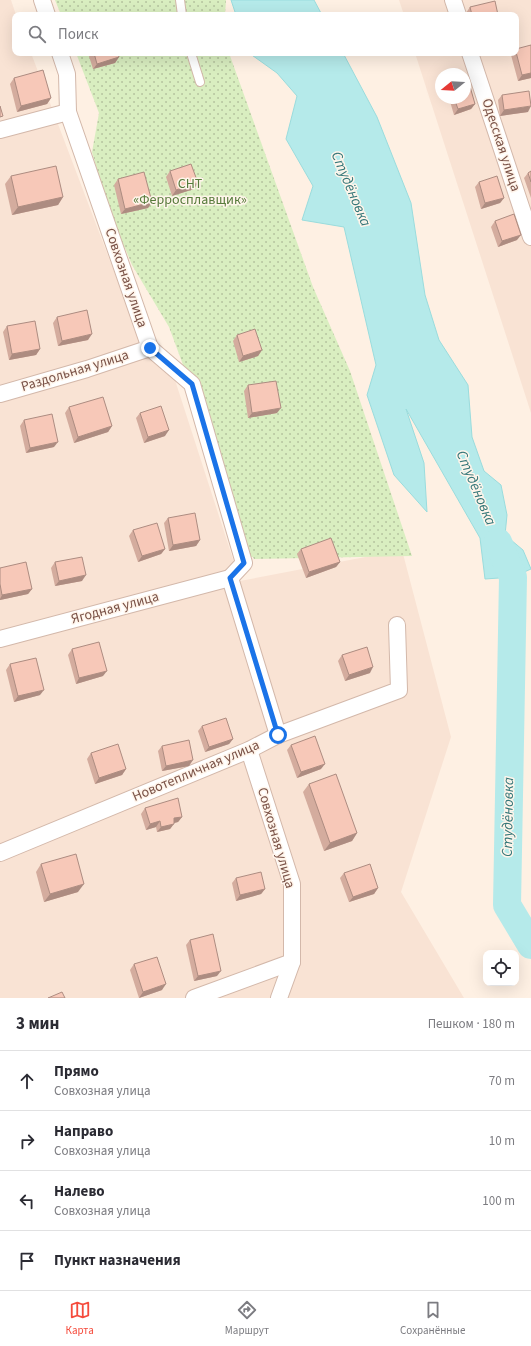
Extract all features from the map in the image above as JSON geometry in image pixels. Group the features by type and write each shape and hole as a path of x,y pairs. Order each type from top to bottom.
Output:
{"street":[{"path":"42,0 46,12"},
{"path":"452,0 457,12"},
{"name":"Совхозная улица","path":"61,56 67,74 68,112 150,348"},
{"name":"Одесская улица","path":"471,56 531,237"},
{"path":"0,130 68,112"},
{"path":"150,348 192,384 244,563 230,578 278,735"},
{"name":"Раздольная улица","path":"0,394 87,369 150,348"},
{"name":"Ягодная улица","path":"0,639 230,578"},
{"name":"Новотепличная улица","path":"0,853 249,750 278,735 399,690 397,625"},
{"name":"Совхозная улица","path":"249,750 292,884 292,962 279,998"},
{"path":"194,998 292,962"}],"lane":[{"path":"180,0 182,12"},
{"path":"192,56 200,82"}],"shaded area":[{"path":"0,0 11,0 15,12 12,12 12,56 32,56 137,332 175,380 240,581 402,550 451,737 401,892 464,998 0,998"},
{"path":"399,0 531,0 531,413 416,56 519,56 519,12 403,12"}],"green space":[{"path":"55,0 226,0 225,12 60,12"},
{"name":"СНТ «Ферросплавщик»","path":"77,56 230,56 313,287 350,371 412,556 254,559 253,557 249,557 219,462 169,327 132,265 125,248 117,239 92,152 99,113"}],"water":[{"path":"231,0 314,0 320,12 235,12"},
{"path":"253,56 345,56 377,117 411,203 425,295 439,340 468,385 472,437 484,471 501,485 507,515 505,535 523,550 531,569 513,577 485,579 480,538 406,409 424,463 427,512 394,475 367,395 376,365 344,227 302,220 313,186 286,139 297,96 277,73"}],"building":[{"path":"495,1 497,12 471,12 470,7"},
{"path":"531,45 531,73 522,75 517,56 519,56 519,48"},
{"path":"95,56 119,56 119,57 97,64"},
{"path":"43,70 51,98 21,106 14,78"},
{"path":"471,90 475,104 458,109 456,104 471,104"},
{"path":"529,91 531,106 504,110 502,95"},
{"path":"0,106 3,116 0,117"},
{"path":"191,164 198,183 176,190 170,171"},
{"path":"56,166 63,197 18,207 11,176"},
{"path":"531,171 531,182 528,173"},
{"path":"144,172 152,202 125,209 118,179"},
{"path":"497,176 504,198 485,203 479,182"},
{"path":"514,214 521,235 502,241 495,221"},
{"path":"87,310 92,334 62,341 57,317"},
{"path":"35,321 40,349 12,354 7,326"},
{"path":"255,329 262,350 243,356 237,335"},
{"path":"276,381 281,408 252,413 248,385"},
{"path":"103,397 112,426 78,437 69,407"},
{"path":"161,406 169,430 148,437 140,413"},
{"path":"52,414 58,442 30,448 24,420"},
{"path":"195,513 200,540 173,545 168,518"},
{"path":"157,523 165,549 142,556 133,530"},
{"path":"331,538 340,562 309,572 301,549"},
{"path":"82,557 86,575 59,581 55,562"},
{"path":"26,562 32,589 2,595 0,568"},
{"path":"99,642 107,671 79,678 72,649"},
{"path":"367,647 373,667 349,675 342,655"},
{"path":"36,658 44,690 18,696 10,664"},
{"path":"226,718 233,739 209,747 202,726"},
{"path":"315,736 325,764 301,772 291,745"},
{"path":"189,740 193,760 166,766 162,746"},
{"path":"118,744 126,769 99,778 91,753"},
{"path":"336,774 357,833 330,843 309,784"},
{"path":"178,798 182,817 174,818 174,824 161,827 160,821 150,824 145,808"},
{"path":"76,854 84,884 50,894 41,864"},
{"path":"370,864 378,888 353,897 344,873"},
{"path":"261,872 265,889 240,895 236,878"},
{"path":"213,934 221,971 198,976 190,940"},
{"path":"157,957 166,984 143,992 134,964"},
{"path":"62,992 65,998 48,998"}],"waterway":[{"name":"Студёновка","path":"498,542 513,577 507,905 531,945"}],"route":[{"path":"150,348 192,384 244,563 230,578 278,735"}]}
